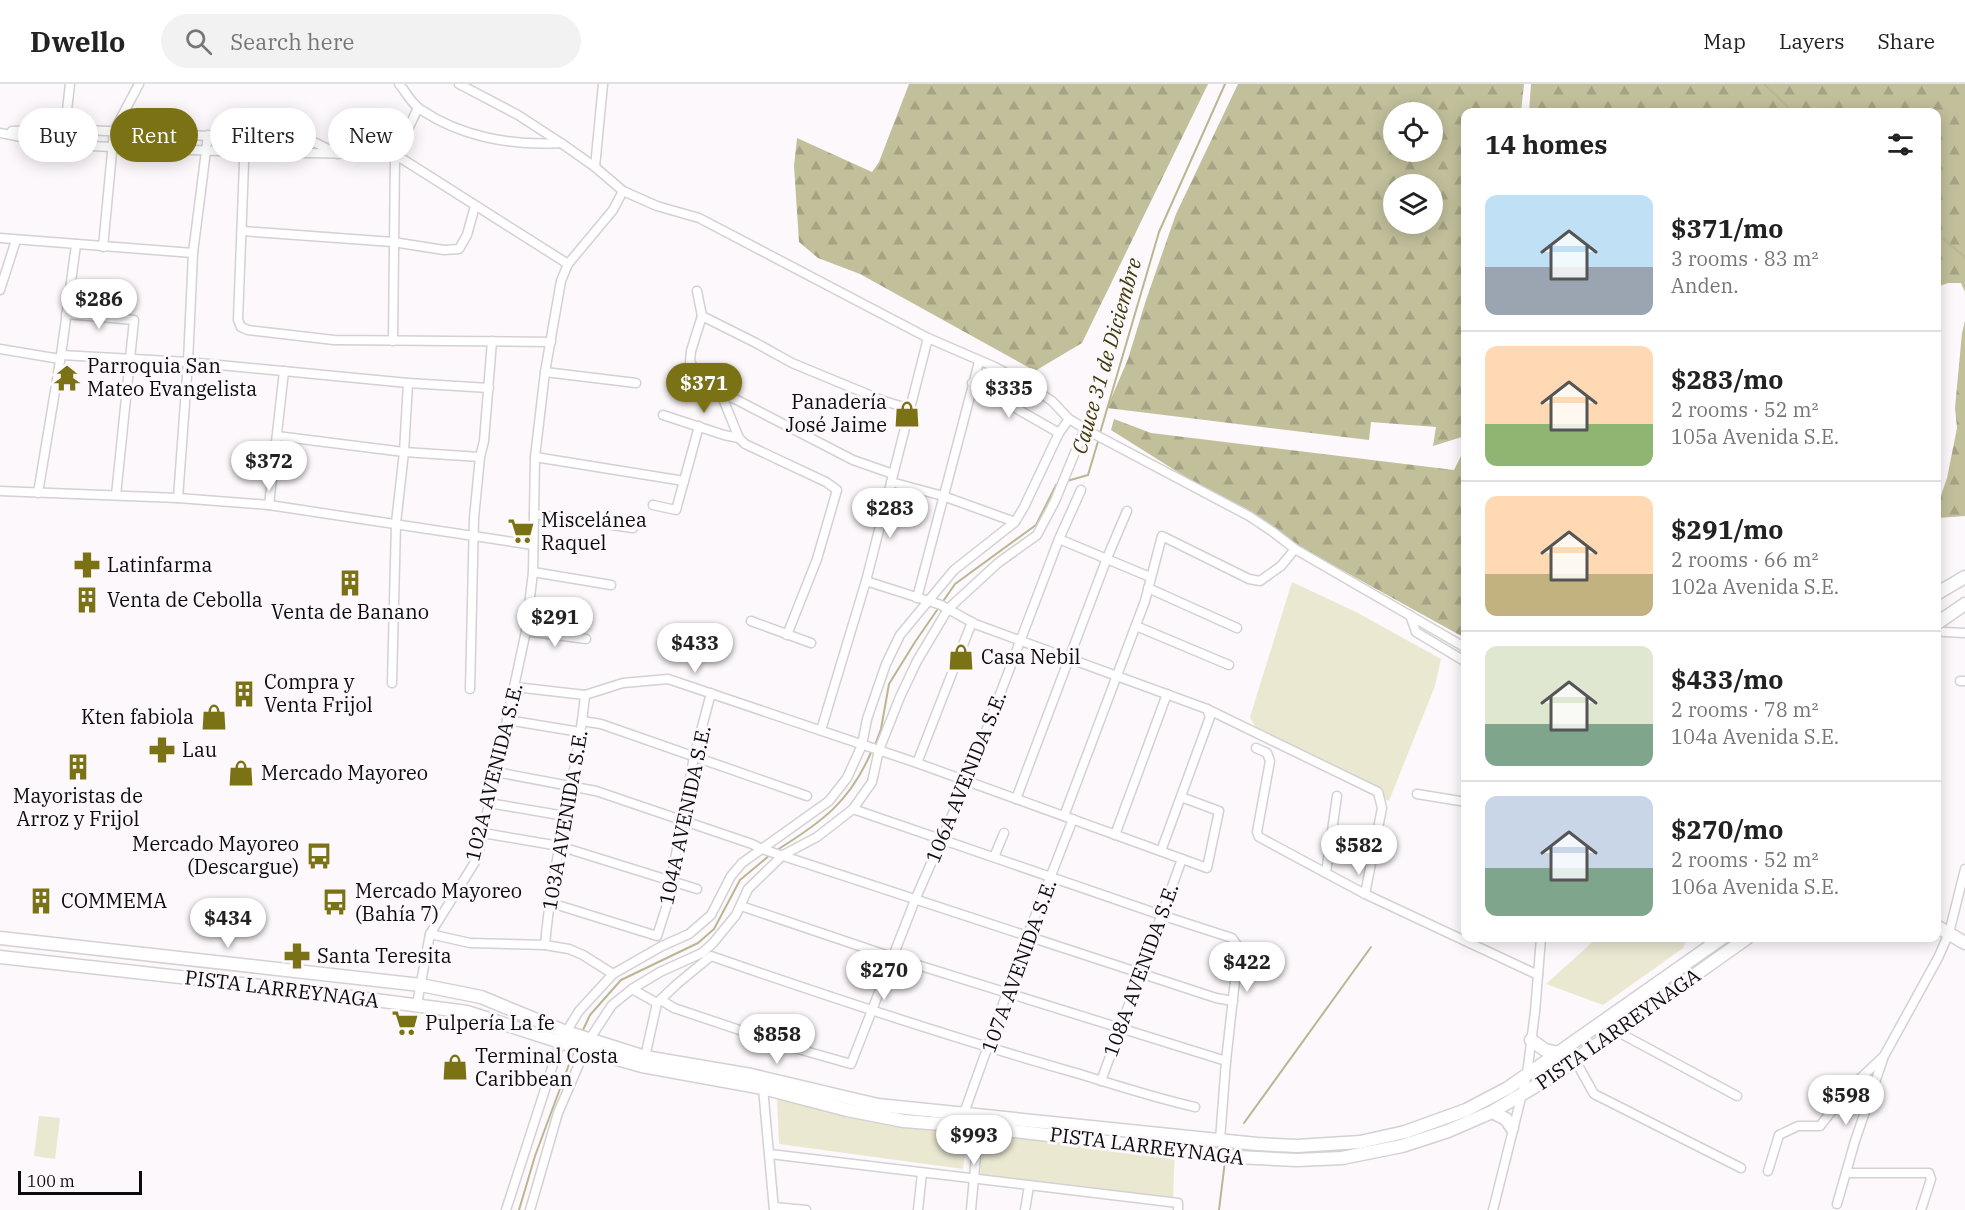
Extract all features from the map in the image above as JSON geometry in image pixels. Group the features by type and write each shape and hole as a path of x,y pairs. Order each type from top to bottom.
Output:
{"main road":[{"path":"1941,591 1965,577"},
{"path":"1941,627 1965,604"},
{"path":"1941,929 1965,943"},
{"name":"PISTA LARREYNAGA","path":"0,938 422,986 481,997 565,1038"},
{"name":"PISTA LARREYNAGA","path":"0,957 417,1004 468,1012 565,1038 642,1066 763,1088 869,1115 904,1121 980,1121 1297,1146 1338,1144 1382,1138 1428,1125 1466,1110 1508,1088 1716,942"},
{"name":"PISTA LARREYNAGA","path":"586,1045 645,1058 751,1075 898,1109 964,1113 980,1121 1237,1157 1297,1160 1341,1158 1402,1146 1448,1131 1492,1112 1523,1095 1575,1060 1741,942"},
{"path":"1531,1040 1545,1050 1559,1053"},
{"path":"1492,1112 1506,1119 1512,1128"}],"street":[{"path":"67,108 70,84"},
{"path":"126,108 138,84"},
{"path":"399,84 418,108 457,129 500,141 561,143"},
{"path":"459,84 518,115 561,143 595,167 623,191 657,206 699,218 928,338 995,367 1026,384 1052,401 1070,420 1248,516 1295,549 1461,645"},
{"path":"595,167 603,84"},
{"path":"414,116 418,108"},
{"path":"0,132 18,131"},
{"path":"0,132 18,136"},
{"path":"198,135 210,135"},
{"path":"178,498 189,362 193,253 207,135"},
{"path":"198,150 210,150"},
{"path":"103,247 112,162"},
{"path":"245,162 238,320 241,327 248,330 334,340 551,342"},
{"path":"393,342 395,162"},
{"path":"407,162 568,264"},
{"name":"102A AVENIDA S.E.","path":"417,1004 430,934 475,862 515,687 526,631 532,572 535,457 545,372 561,281 568,264 613,210 623,191"},
{"path":"242,231 393,242 444,250 459,249 468,235 476,206"},
{"path":"0,238 193,253"},
{"path":"0,291 16,240"},
{"path":"38,493 61,357 76,245"},
{"path":"697,291 702,316 691,351 690,362 696,371 721,394 892,478 1015,522"},
{"path":"66,314 134,320 116,495"},
{"path":"702,316 792,363 884,401 910,409"},
{"path":"821,730 866,581 928,338"},
{"path":"470,689 474,518 480,457 484,441 492,341"},
{"path":"0,349 61,357 189,362 408,383 489,388"},
{"path":"917,598 979,362"},
{"path":"269,506 284,371"},
{"path":"545,372 636,383"},
{"path":"972,382 1059,433"},
{"path":"392,682 396,523 404,452 408,383"},
{"path":"721,394 739,438 745,444 826,482 837,490 817,559 787,635"},
{"path":"663,415 739,438"},
{"path":"530,1210 558,1113 586,1045 612,1005 632,989 660,972 702,953 713,944 736,915 748,889 773,852 829,801 847,778 864,745 867,719 886,664 900,635 954,570 1015,522 1059,433 1070,420"},
{"path":"653,505 676,510 699,426"},
{"path":"507,1210 565,1038 579,1011 613,974 662,946 689,934 711,915 731,876 742,863 817,837 853,809 872,782 877,749 917,661 948,609 998,563 1037,535 1063,483 1082,427"},
{"path":"277,436 404,452 480,457"},
{"path":"535,457 684,481"},
{"name":"106A AVENIDA S.E.","path":"659,1002 784,1045 851,1064 915,900 966,781 1059,539 1081,490"},
{"path":"0,491 178,498 269,506 533,544"},
{"path":"1016,799 1127,511"},
{"path":"534,514 633,528"},
{"path":"1064,816 1136,626 1162,536 1249,579 1260,581 1281,566 1295,549"},
{"path":"1059,539 1150,577"},
{"path":"532,572 611,585"},
{"path":"866,581 928,601 1020,641 1167,694 1378,792 1382,808 1365,894"},
{"path":"1148,588 1237,628"},
{"path":"1409,615 1416,632 1461,659"},
{"path":"751,621 811,644"},
{"path":"917,763 972,622"},
{"path":"1136,626 1229,665"},
{"path":"1941,628 1965,633"},
{"path":"526,631 586,639"},
{"path":"515,687 585,695 623,682 668,679 917,763 1207,868 1220,811 1181,797"},
{"name":"104A AVENIDA S.E.","path":"549,902 657,936 666,908 694,757 711,693"},
{"path":"1115,835 1167,694"},
{"name":"103A AVENIDA S.E.","path":"545,945 549,902 585,695"},
{"path":"1161,851 1208,713"},
{"path":"507,720 580,732"},
{"path":"582,721 601,724 807,796"},
{"path":"1256,748 1267,753 1270,761 1257,831 1259,837 1365,894 1461,939"},
{"path":"496,772 596,791 1027,937 1216,998 1233,1001"},
{"path":"1417,794 1461,801"},
{"path":"1326,873 1337,796"},
{"path":"489,803 565,816"},
{"path":"853,809 1232,938 1237,945 1220,1140"},
{"name":"107A AVENIDA S.E.","path":"964,1113 1027,937 1052,878 1073,819"},
{"path":"483,833 559,846 697,889"},
{"path":"994,857 1004,833"},
{"name":"108A AVENIDA S.E.","path":"1101,1081 1182,859"},
{"path":"1837,1204 1855,1141 1884,1056 1938,958 1961,908 1965,869"},
{"path":"741,906 892,957 1226,1061"},
{"path":"430,934 470,943 545,945 569,949 613,974"},
{"path":"1468,942 1538,975"},
{"path":"1493,1210 1527,1074 1541,942"},
{"path":"645,1058 659,1002 711,956 713,944"},
{"path":"711,956 988,1048 1150,1097 1195,1107"},
{"path":"632,989 659,1002"},
{"path":"1616,1031 1737,1096"},
{"path":"1768,1172 1779,1135 1798,1126 1820,1126 1848,1089 1884,1056"},
{"path":"1575,1060 1594,1094 1741,1168"},
{"path":"763,1088 774,1209 806,1210"},
{"path":"971,1210 980,1121"},
{"path":"770,1154 1178,1203 1178,1210"},
{"path":"918,1210 922,1173"},
{"path":"1846,1173 1929,1173 1931,1179 1921,1210"},
{"path":"1025,1210 1029,1186"}],"green space":[{"path":"909,84 1208,84 1082,343 1035,371 860,274 818,258 799,242 794,166 797,138 872,172 879,162"},
{"path":"1238,84 1524,84 1521,108 1461,108 1461,437 1433,446 1436,427 1371,422 1369,440 1107,408 1128,359 1176,214"},
{"path":"1531,84 1965,84 1965,292 1961,283 1941,286 1941,108 1529,108"},
{"path":"1965,321 1965,516 1941,518 1941,495 1947,478 1957,428 1955,408"},
{"path":"1114,419 1151,433 1454,470 1461,456 1461,636 1273,532 1111,430"}],"shaded area":[{"path":"1292,582 1356,612 1441,659 1435,686 1389,801 1259,734 1250,717"},
{"path":"1593,942 1685,942 1683,948 1603,1005 1546,984"},
{"path":"777,1098 968,1132 963,1169 779,1144"},
{"path":"39,1116 60,1118 55,1159 34,1156"},
{"path":"986,1121 1175,1148 1173,1199 980,1175"}],"waterway":[{"name":"Cauce 31 de Diciembre","path":"1100,433 1159,232 1225,84"},
{"path":"1764,84 1789,108"},
{"path":"1941,237 1965,257"},
{"name":"Cauce 31 de Diciembre","path":"1067,481 1088,475 1099,438"},
{"name":"Cauce 31 de Diciembre","path":"875,745 881,729 889,684 955,584 1036,525 1058,484"},
{"name":"Cauce 31 de Diciembre","path":"777,850 808,830 834,809 855,783 872,750"},
{"path":"582,1032 590,1015 621,980 698,943 714,929 740,880 770,855"},
{"path":"1244,1123 1371,947"},
{"path":"519,1210 535,1156 574,1051"},
{"path":"1219,1210 1225,1161"}],"place":[{"name":"Parroquia San Mateo Evangelista","path":"67,378"},
{"name":"Panadería José Jaime","path":"907,414"},
{"name":"Miscelánea Raquel","path":"521,531"},
{"name":"Latinfarma","path":"87,565"},
{"name":"Venta de Banano","path":"350,583"},
{"name":"Venta de Cebolla","path":"87,600"},
{"name":"Casa Nebil","path":"961,657"},
{"name":"Compra y Venta Frijol","path":"244,694"},
{"name":"Kten fabiola","path":"214,717"},
{"name":"Lau","path":"162,750"},
{"name":"Mayoristas de Arroz y Frijol","path":"78,767"},
{"name":"Mercado Mayoreo","path":"241,773"},
{"name":"Mercado Mayoreo (Descargue)","path":"319,856"},
{"name":"COMMEMA","path":"41,901"},
{"name":"Mercado Mayoreo (Bahía 7)","path":"335,902"},
{"name":"Santa Teresita","path":"297,956"},
{"name":"Pulpería La fe","path":"405,1023"},
{"name":"Terminal Costa Caribbean","path":"455,1067"}]}
